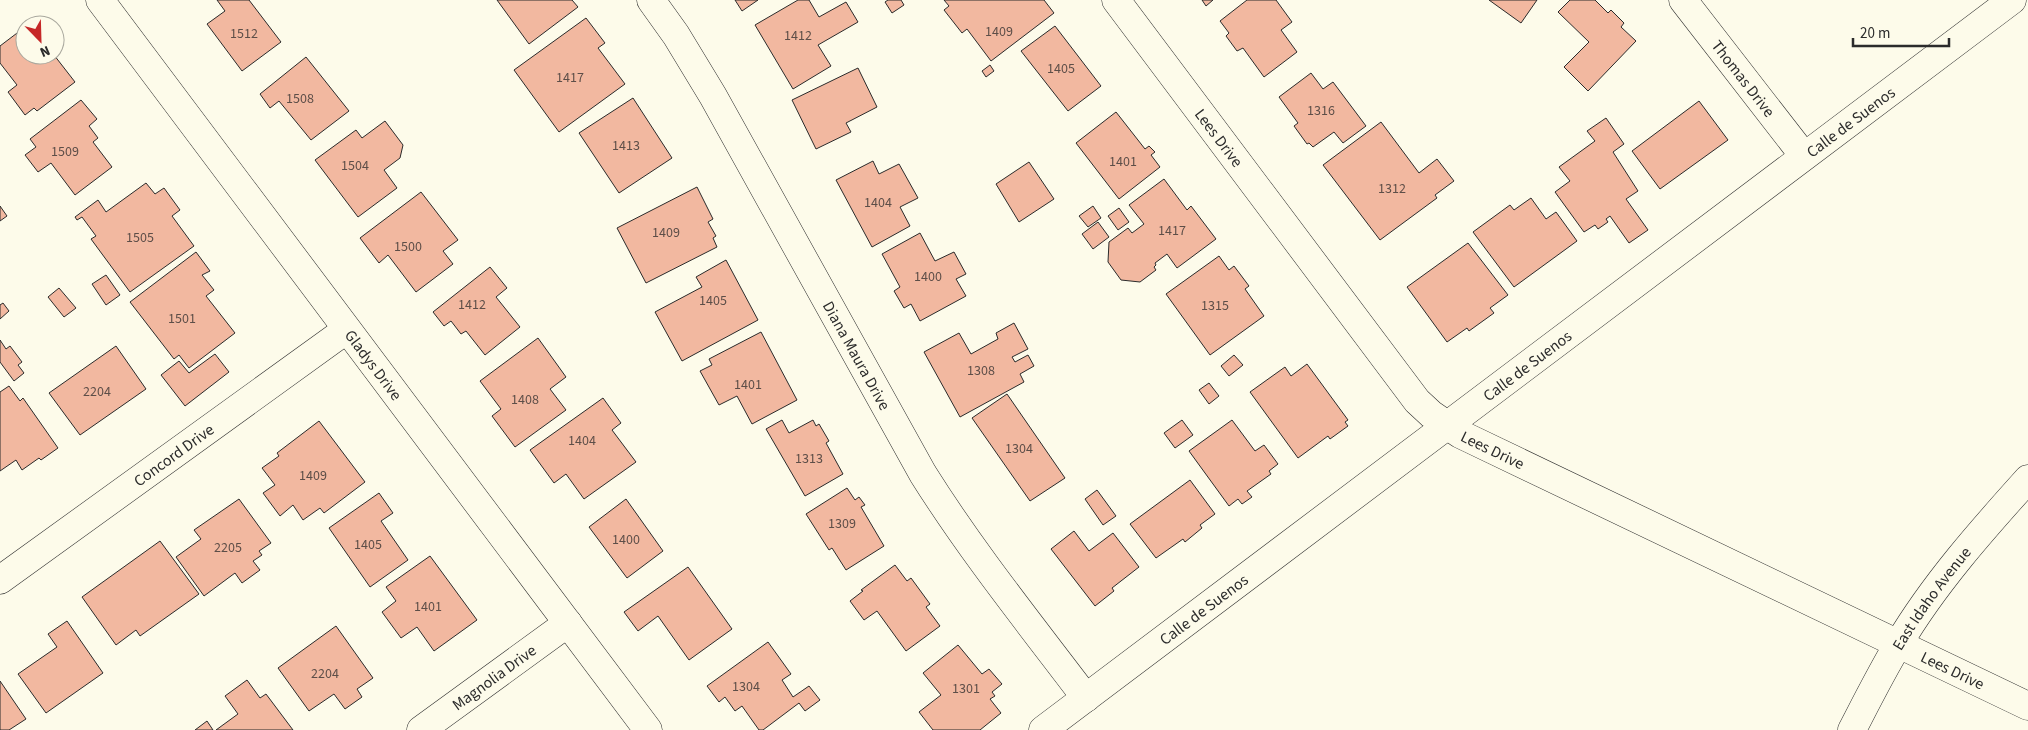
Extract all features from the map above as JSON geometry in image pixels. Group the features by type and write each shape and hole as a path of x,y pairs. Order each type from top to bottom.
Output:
{"street":[{"name":"Gladys Drive","path":"100,0 648,730"},
{"name":"Diana Maura Drive","path":"651,0 676,35 713,96 923,474 980,558 1086,698"},
{"name":"Lees Drive","path":"1116,0 1417,401 1446,426 2028,706"},
{"name":"Thomas Drive","path":"1683,0 1804,156"},
{"name":"Calle de Suenos","path":"1043,730 2012,0"},
{"name":"Concord Drive","path":"0,580 346,330"},
{"name":"East Idaho Avenue","path":"1852,730 1898,643 1923,606 1948,573 2028,479"},
{"name":"Magnolia Drive","path":"420,730 568,623"}],"building":[{"path":"217,0 249,0 281,42 242,71 207,24 225,11"},
{"path":"497,0 572,0 578,7 529,44"},
{"path":"735,0 758,0 742,11"},
{"path":"798,0 809,0 819,17 846,2 858,22 818,45 831,66 793,89 755,25"},
{"path":"888,0 901,0 904,5 892,13 885,2"},
{"path":"944,0 1044,0 1054,13 991,61 967,29 962,33 944,10 949,6"},
{"path":"1202,0 1213,0 1206,6"},
{"path":"1247,0 1276,0 1292,22 1281,30 1297,52 1264,77 1243,48 1237,51 1226,36 1229,33 1220,21"},
{"path":"1489,0 1537,0 1521,23"},
{"path":"1570,0 1595,0 1608,13 1611,10 1624,23 1621,27 1636,41 1588,91 1564,67 1589,42 1558,12"},
{"path":"586,18 605,43 598,48 625,84 559,132 514,70"},
{"path":"1055,26 1101,86 1068,111 1021,51"},
{"path":"15,35 15,65 62,65 75,82 37,111 34,108 25,115 8,92 17,85 0,63 0,46"},
{"path":"306,57 349,111 311,140 279,101 270,108 260,94"},
{"path":"990,65 994,71 986,77 982,71"},
{"path":"858,68 877,107 846,123 851,132 816,149 792,100"},
{"path":"1311,73 1323,89 1333,82 1366,126 1343,143 1334,132 1313,147 1309,143 1307,144 1294,126 1298,123 1279,97"},
{"path":"633,98 672,158 619,193 579,133"},
{"path":"81,100 97,119 89,126 98,138 93,142 112,167 75,195 51,163 38,172 25,155 36,147 30,139"},
{"path":"1699,101 1728,140 1660,189 1632,151"},
{"path":"1116,112 1145,149 1149,146 1155,152 1151,155 1160,167 1119,199 1076,143"},
{"path":"1606,118 1624,144 1613,152 1638,191 1626,199 1648,230 1629,243 1610,216 1606,219 1608,222 1598,229 1595,225 1584,232 1555,192 1570,181 1559,167 1595,141 1587,131"},
{"path":"385,121 403,145 400,158 384,170 397,188 358,217 315,160 356,130 362,138"},
{"path":"1381,122 1419,173 1437,159 1454,181 1435,195 1437,198 1380,240 1323,165"},
{"path":"873,161 879,174 899,164 918,198 900,207 910,226 872,247 836,180"},
{"path":"1029,162 1054,199 1019,222 996,184"},
{"path":"1164,179 1187,210 1191,206 1216,239 1177,268 1167,254 1155,263 1154,267 1156,270 1140,282 1121,280 1108,262 1109,242 1128,228 1132,233 1144,224 1129,205"},
{"path":"146,183 155,194 164,188 180,210 172,216 194,246 130,292 91,239 96,236 82,217 77,220 75,217 98,200 106,212"},
{"path":"697,187 713,219 708,222 716,236 713,238 717,247 646,283 617,228"},
{"path":"421,192 458,240 443,251 453,264 416,292 388,255 379,263 360,238"},
{"path":"1531,198 1546,219 1556,212 1577,241 1514,287 1473,232 1510,205 1514,210"},
{"path":"0,206 7,216 0,221"},
{"path":"1093,206 1101,218 1088,227 1079,216"},
{"path":"1119,208 1129,222 1118,230 1108,216"},
{"path":"1098,222 1109,237 1093,249 1082,234"},
{"path":"920,233 935,261 954,252 966,274 956,279 966,296 920,321 911,304 904,308 894,291 900,287 882,254"},
{"path":"1468,243 1508,295 1490,308 1494,313 1469,331 1467,328 1447,342 1407,287"},
{"path":"196,252 210,271 202,275 214,290 206,296 235,333 189,368 179,355 174,359 130,302"},
{"path":"1219,256 1229,270 1234,266 1249,286 1245,289 1264,316 1210,355 1166,294"},
{"path":"726,260 758,320 682,361 655,312 702,287 696,277"},
{"path":"490,267 507,288 496,297 520,327 485,355 466,331 461,334 451,321 444,326 433,312"},
{"path":"106,275 120,295 106,305 92,284"},
{"path":"59,288 76,308 64,317 48,297"},
{"path":"3,303 9,311 0,319 0,305"},
{"path":"1014,323 1028,349 1012,357 1015,362 1028,355 1034,366 1020,374 1024,382 960,417 924,352 959,333 971,354 998,339 996,333"},
{"path":"761,332 797,400 752,424 737,396 719,405 700,371 712,365 709,359"},
{"path":"538,338 566,377 550,389 566,410 515,447 492,416 501,409 480,381"},
{"path":"0,340 6,349 10,346 22,362 18,365 24,373 14,381 0,362"},
{"path":"116,346 146,389 80,435 49,393"},
{"path":"215,354 229,372 185,406 161,375 179,361 189,373"},
{"path":"1234,355 1243,365 1229,376 1221,366"},
{"path":"1307,364 1348,420 1345,422 1348,426 1330,439 1328,436 1298,458 1250,392 1285,367 1291,376"},
{"path":"1209,383 1219,396 1209,404 1199,390"},
{"path":"9,386 20,401 23,398 58,448 22,470 16,460 0,471 0,392"},
{"path":"1007,394 1065,478 1030,501 972,418"},
{"path":"603,398 621,423 612,430 636,462 584,499 566,474 554,483 530,450"},
{"path":"782,420 789,433 813,420 816,426 819,424 829,441 826,443 843,474 805,496 766,429"},
{"path":"1182,420 1193,435 1175,448 1164,433"},
{"path":"1232,420 1255,451 1264,445 1278,464 1269,471 1271,474 1247,491 1252,497 1242,504 1238,499 1229,506 1189,451"},
{"path":"319,421 365,482 324,513 320,508 303,520 293,505 280,516 263,493 275,485 262,468 279,456 277,453"},
{"path":"1190,480 1215,514 1200,525 1202,528 1185,542 1183,539 1156,558 1130,524"},
{"path":"847,488 855,500 859,497 865,505 861,507 884,546 846,570 832,548 829,550 806,514"},
{"path":"1097,490 1116,516 1103,525 1085,499"},
{"path":"379,493 393,513 381,521 408,560 370,587 329,528"},
{"path":"239,499 271,543 259,551 262,555 253,561 260,570 242,583 235,573 204,596 176,557 201,539 194,530"},
{"path":"626,499 663,551 627,578 589,527"},
{"path":"1074,531 1089,551 1113,533 1139,567 1112,588 1114,591 1095,606 1051,549"},
{"path":"160,541 199,594 140,636 136,630 116,645 82,597"},
{"path":"430,556 477,620 434,651 417,627 401,638 382,612 396,601 386,587"},
{"path":"895,565 907,581 911,578 930,604 926,607 940,626 906,651 877,611 864,620 850,601 863,591 861,590"},
{"path":"688,567 732,629 689,660 658,616 638,631 624,612"},
{"path":"67,621 103,673 46,713 18,674 57,647 48,634"},
{"path":"336,626 373,678 357,689 362,697 345,709 334,694 309,711 278,668"},
{"path":"768,642 791,674 782,680 793,697 809,686 820,700 805,711 799,703 763,730 759,730 742,706 735,711 725,697 719,702 707,686"},
{"path":"958,645 982,674 989,669 1002,684 992,692 995,696 990,699 1001,713 980,730 933,730 919,712 941,695 923,673"},
{"path":"247,680 260,698 266,694 293,730 216,730 238,714 225,696"},
{"path":"0,681 26,719 9,730 0,730"},
{"path":"207,721 213,730 195,730"}]}
